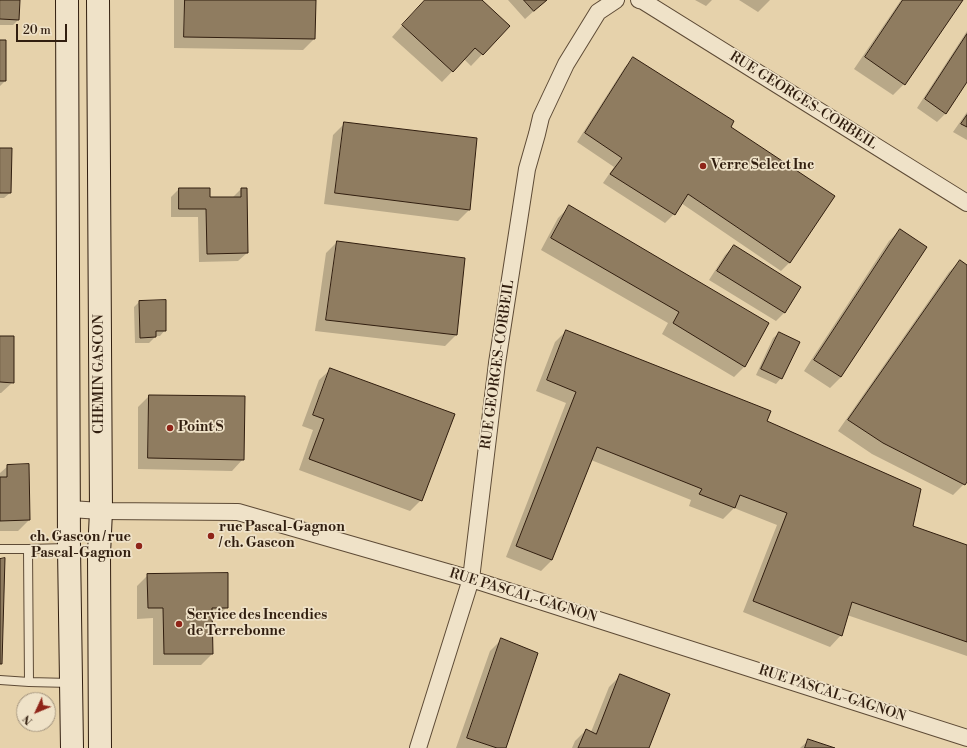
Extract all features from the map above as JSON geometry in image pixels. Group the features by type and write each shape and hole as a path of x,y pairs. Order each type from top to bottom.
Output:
{"main road":[{"path":"67,0 69,548 72,748"},
{"name":"CHEMIN GASCON","path":"98,0 101,511 99,554 100,748"}],"street":[{"name":"RUE GEORGES-CORBEIL","path":"418,748 471,579 497,363 527,170 541,117 566,64 598,12 616,0"},
{"name":"RUE GEORGES-CORBEIL","path":"639,0 643,1 967,203"},
{"name":"RUE PASCAL-GAGNON","path":"70,510 238,512 471,579 967,738"}],"lane":[{"path":"28,548 30,682"},
{"path":"0,549 69,548"},
{"path":"0,680 71,683"}],"building":[{"path":"0,0 20,0 19,20 0,19"},
{"path":"185,0 316,0 315,39 184,37"},
{"path":"425,0 482,0 510,26 483,55 475,48 453,72 402,25"},
{"path":"524,0 547,0 534,11"},
{"path":"903,0 963,0 905,85 865,57"},
{"path":"967,34 967,82 946,114 925,99"},
{"path":"0,40 6,40 6,81 0,81"},
{"name":"Verre Select Inc","path":"633,57 734,121 731,127 835,196 790,263 688,194 675,215 610,174 622,158 585,133"},
{"path":"967,115 967,127 961,124"},
{"path":"344,122 477,138 470,210 335,193"},
{"path":"0,148 12,148 11,193 0,193"},
{"path":"179,188 210,188 210,197 241,197 241,188 247,188 248,253 207,254 206,209 179,209"},
{"path":"569,205 769,323 745,367 673,323 679,312 551,238"},
{"path":"900,229 927,247 841,377 814,360"},
{"path":"337,241 465,258 457,335 326,320"},
{"path":"734,245 801,287 785,313 717,271"},
{"path":"960,260 967,265 967,482 965,485 883,443 848,420"},
{"path":"166,300 166,331 156,331 156,337 140,338 139,301"},
{"path":"566,330 771,411 767,421 921,489 913,526 967,545 967,642 852,602 842,636 753,601 787,513 740,495 735,508 699,494 702,489 597,447 552,560 516,546 576,392 547,380"},
{"path":"779,332 800,342 782,379 761,369"},
{"path":"0,336 14,336 14,383 0,382"},
{"path":"330,368 455,414 422,501 309,459 324,419 313,415"},
{"path":"149,395 245,396 244,460 148,458"},
{"path":"29,464 30,520 0,521 0,477 7,477 7,465"},
{"path":"5,558 2,664 0,664 0,559"},
{"path":"228,573 228,608 212,608 213,654 164,654 163,608 148,608 147,574"},
{"path":"501,638 538,653 506,748 497,748 467,738"},
{"path":"620,674 670,694 649,748 578,748 586,729 596,734"},
{"path":"808,739 835,748 805,748"}],"place":[{"name":"Verre Select Inc","path":"703,166"},
{"name":"Point S","path":"170,428"},
{"name":"rue Pascal-Gagnon / ch. Gascon","path":"211,536"},
{"name":"ch. Gascon / rue Pascal-Gagnon","path":"139,546"},
{"name":"Service des Incendies de Terrebonne","path":"179,624"}]}
